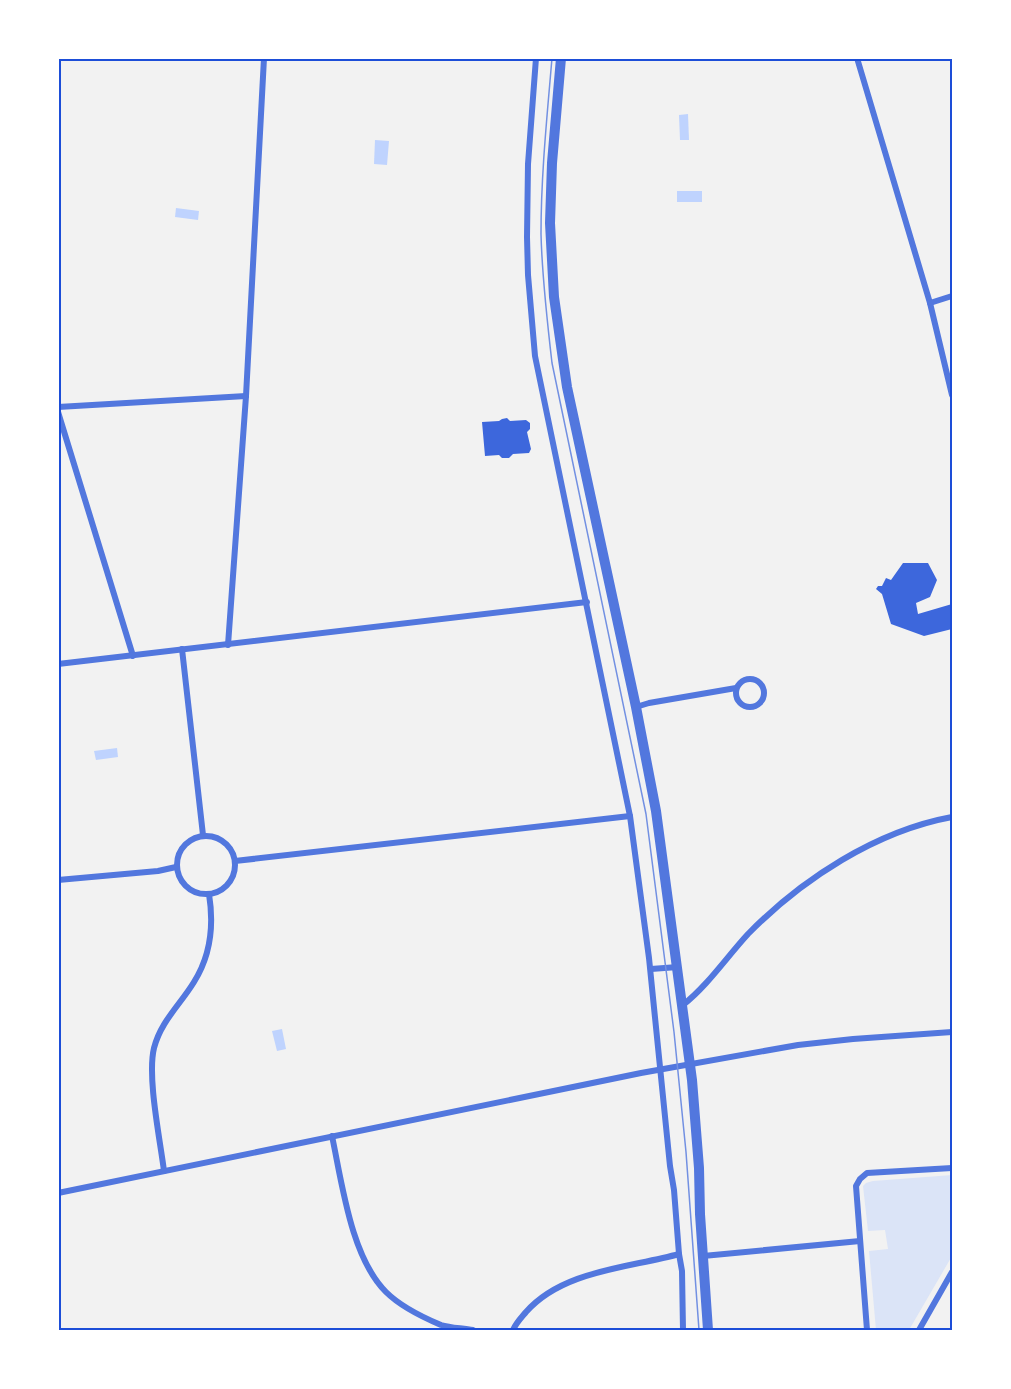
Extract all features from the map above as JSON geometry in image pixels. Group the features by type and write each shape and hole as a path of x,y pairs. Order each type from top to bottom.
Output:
{"street":[{"path":"228,645 246,396 264,58"},
{"path":"536,58 528,164 527,228 528,275 535,356 630,816 651,969 674,1190 683,1280 683,1330"},
{"path":"561,58 552,163 550,223 554,297 567,387 656,811 690,1065 699,1168 708,1330"},
{"path":"857,58 930,303 952,395"},
{"path":"930,303 952,297"},
{"path":"133,656 58,410 246,396"},
{"path":"58,664 587,602"},
{"path":"182,650 203,835"},
{"path":"636,707 736,688 749,678 757,680 762,685 764,693 761,702 752,707 743,706 736,697 736,688"},
{"path":"235,861 630,816"},
{"path":"683,1005 699,992 760,923 814,879 847,858 896,833 926,822 952,817"},
{"path":"203,835 213,836 228,845 235,861 235,871 231,880 223,889 209,894 196,893 184,885 178,877 176,867 177,856 182,847 191,839 203,835"},
{"path":"58,880 158,871 176,867"},
{"path":"164,1171 152,1074 154,1050 162,1025 194,982 206,959 212,934 209,894"},
{"path":"651,969 678,967"},
{"path":"58,1193 660,1070 798,1045 952,1032"},
{"path":"332,1136 351,1223 367,1266 386,1292 412,1312 444,1326 473,1330"},
{"path":"867,1330 856,1186 867,1173 952,1168"},
{"path":"703,1256 860,1241"},
{"path":"513,1330 534,1302 551,1291 595,1274 679,1254"},
{"path":"919,1330 952,1272"}],"shaded area":[{"path":"952,1175 952,1256 909,1330 876,1330 869,1251 888,1249 885,1230 868,1231 863,1186 873,1181"}],"water":[{"path":"688,114 689,140 680,140 679,115"},
{"path":"375,140 389,141 387,165 374,164"},
{"path":"677,191 702,191 702,202 677,202"},
{"path":"176,208 199,211 198,220 175,217"},
{"path":"117,748 118,757 96,760 94,751"},
{"path":"282,1029 286,1049 277,1051 272,1031"}],"building":[{"path":"507,418 510,421 526,420 530,423 530,429 527,432 531,449 529,453 513,454 509,458 502,458 499,455 485,456 482,422"},
{"path":"903,563 928,563 937,580 930,597 916,603 918,614 952,604 952,629 924,636 891,624 882,594 876,589 882,586 886,578 891,580"}],"tram line":[{"path":"552,58 541,212 550,347 646,814 674,1032 686,1152 699,1330"}]}
